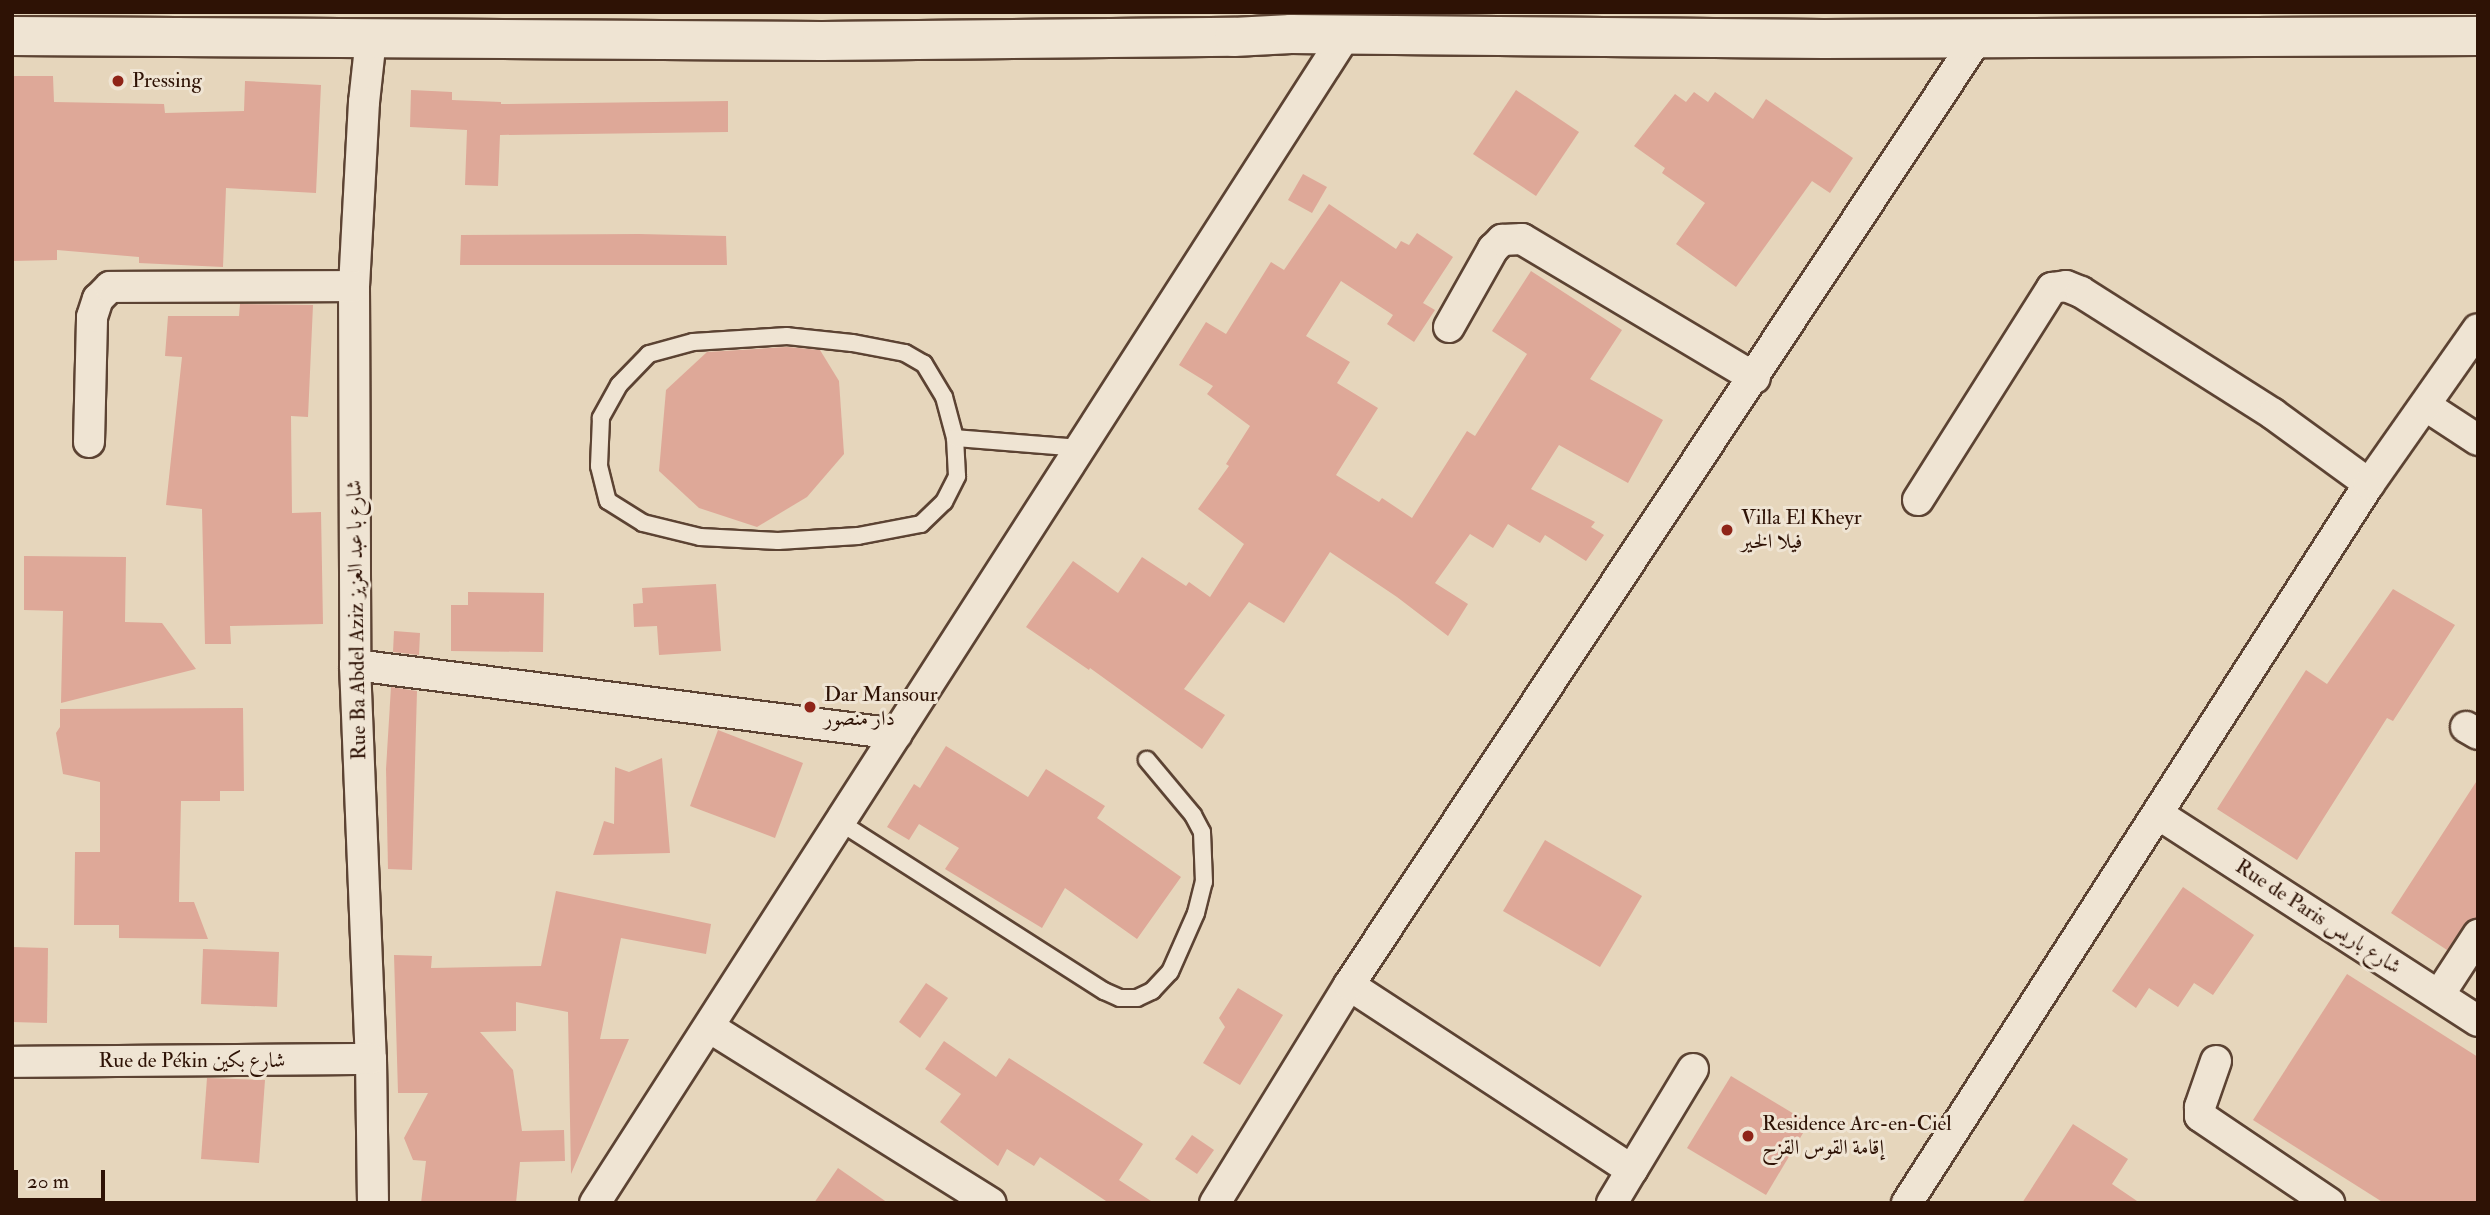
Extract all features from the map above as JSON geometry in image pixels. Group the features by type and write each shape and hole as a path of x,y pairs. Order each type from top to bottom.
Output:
{"street":[{"path":"12,36 194,25 371,38 822,41 1234,37 1291,23 1346,34 1978,39 2478,36"},
{"path":"595,1203 1346,34"},
{"name":"Rue Ba Abdel Aziz شارع با عبد العزيز","path":"371,38 363,102 354,286 355,665 372,1059 373,1203"},
{"path":"1214,1203 1349,985 1978,39"},
{"path":"1450,327 1493,250 1502,240 1522,239 1755,378"},
{"path":"89,442 92,317 98,299 110,287 354,286"},
{"path":"1918,500 2052,288 2066,286 2081,292 2273,414 2370,484"},
{"path":"1907,1203 2370,484 2478,329"},
{"path":"2426,405 2478,440"},
{"path":"355,665 897,734"},
{"name":"Rue de Paris شارع باريس","path":"2158,814 2478,1021"},
{"path":"2439,995 2478,935"},
{"path":"1349,985 1632,1170"},
{"path":"709,1027 991,1203"},
{"name":"Rue de Pékin شارع بكين","path":"12,1062 372,1059"},
{"path":"2216,1061 2200,1107 2200,1116 2329,1203"},
{"path":"1612,1203 1693,1069"}],"lane":[{"path":"787,336 905,353 924,364 944,397 955,438 957,475 944,502 921,524 858,536 778,541 700,537 643,523 608,501 599,466 601,418 619,385 649,354 693,342 787,336"},
{"path":"955,438 1079,448"},
{"path":"838,821 1104,991 1120,998 1138,998 1152,991 1170,972 1196,913 1205,882 1202,832 1186,805 1147,760"}],"building":[{"path":"12,76 53,76 54,102 164,104 165,113 244,111 245,81 321,85 316,193 226,188 223,267 139,263 139,257 57,250 57,260 12,261"},
{"path":"411,90 452,92 452,100 501,104 728,101 728,132 500,135 498,186 465,185 467,130 410,127"},
{"path":"1516,90 1579,132 1536,196 1473,154"},
{"path":"1694,92 1708,102 1715,92 1753,119 1766,99 1853,158 1830,193 1812,181 1736,287 1676,244 1705,203 1662,173 1665,168 1634,146 1675,94 1686,102"},
{"path":"1303,174 1327,187 1312,213 1288,200"},
{"path":"1329,204 1396,249 1401,241 1409,245 1417,233 1453,257 1423,303 1435,310 1414,342 1387,324 1393,315 1341,281 1306,336 1350,362 1337,383 1378,408 1336,475 1379,502 1382,498 1412,518 1467,431 1475,436 1527,354 1492,331 1531,271 1622,330 1590,379 1663,420 1628,483 1559,445 1531,489 1595,522 1591,527 1604,535 1586,561 1545,535 1540,543 1508,524 1493,548 1470,534 1435,583 1468,604 1448,636 1397,597 1330,552 1284,623 1249,602 1184,689 1225,715 1202,749 1090,668 1089,670 1026,627 1073,561 1118,593 1142,557 1186,586 1189,582 1210,597 1244,544 1198,509 1229,466 1226,464 1250,426 1207,394 1213,386 1179,365 1206,322 1226,334 1271,262 1284,270"},
{"path":"461,235 726,236 727,265 460,265"},
{"path":"240,304 313,305 308,417 291,416 292,513 321,512 323,624 230,626 231,644 205,644 202,509 166,505 182,357 165,356 168,316 239,316"},
{"path":"787,347 820,350 839,381 844,454 807,497 757,527 699,508 659,471 666,390 707,352"},
{"path":"24,556 126,557 125,622 162,623 196,669 61,703 63,611 24,610"},
{"path":"716,584 721,651 659,655 657,626 634,627 633,604 643,603 642,588"},
{"path":"2393,589 2455,625 2393,721 2387,718 2297,860 2217,809 2306,670 2327,684"},
{"path":"468,592 544,593 543,652 451,651 451,605 468,605"},
{"path":"394,631 420,633 419,655 393,652"},
{"path":"391,687 417,691 412,870 388,869 386,769"},
{"path":"243,708 244,791 220,791 220,801 181,801 179,902 194,902 208,939 119,938 119,925 74,925 75,852 100,852 100,782 63,774 56,733 60,727 60,709"},
{"path":"718,730 803,763 775,838 690,806"},
{"path":"946,746 1028,797 1046,769 1105,806 1097,818 1181,877 1137,939 1065,888 1042,928 945,869 959,848 919,824 909,840 887,827 914,784 920,788"},
{"path":"662,758 670,853 593,855 604,821 614,824 615,767 629,772"},
{"path":"2478,779 2478,918 2464,925 2447,950 2391,913"},
{"path":"1545,840 1642,896 1600,967 1503,911"},
{"path":"2183,887 2254,935 2213,995 2194,983 2178,1007 2149,988 2136,1008 2112,991"},
{"path":"556,891 711,924 706,954 621,938 600,1039 629,1039 571,1174 568,1012 516,1002 516,1031 480,1032 513,1070 522,1131 564,1130 565,1161 520,1162 516,1203 421,1203 426,1161 413,1160 404,1138 428,1093 398,1093 394,955 432,956 431,968 541,966"},
{"path":"12,947 48,948 47,1023 12,1022"},
{"path":"203,949 279,952 277,1007 201,1004"},
{"path":"2347,974 2478,1057 2478,1203 2384,1203 2253,1120"},
{"path":"926,983 948,998 920,1038 899,1022"},
{"path":"1238,988 1283,1015 1240,1085 1203,1063 1225,1027 1219,1018"},
{"path":"944,1041 996,1077 1009,1058 1143,1144 1119,1180 1154,1203 1109,1203 1040,1157 1034,1166 1007,1149 998,1166 940,1122 961,1094 925,1069"},
{"name":"Residence Arc-en-Ciel إقامة القوس القزح","path":"1731,1076 1809,1123 1766,1195 1687,1148"},
{"path":"207,1078 265,1080 259,1163 201,1159"},
{"path":"2073,1124 2128,1159 2112,1184 2140,1203 2022,1203"},
{"path":"1192,1135 1214,1150 1197,1174 1175,1159"},
{"path":"838,1168 888,1203 814,1203"}],"place":[{"name":"Pressing","path":"118,81"},
{"name":"Villa El Kheyr فيلا الخير","path":"1727,530"},
{"name":"Dar Mansour دار منصور","path":"810,707"},
{"name":"Residence Arc-en-Ciel إقامة القوس القزح","path":"1748,1136"}]}
